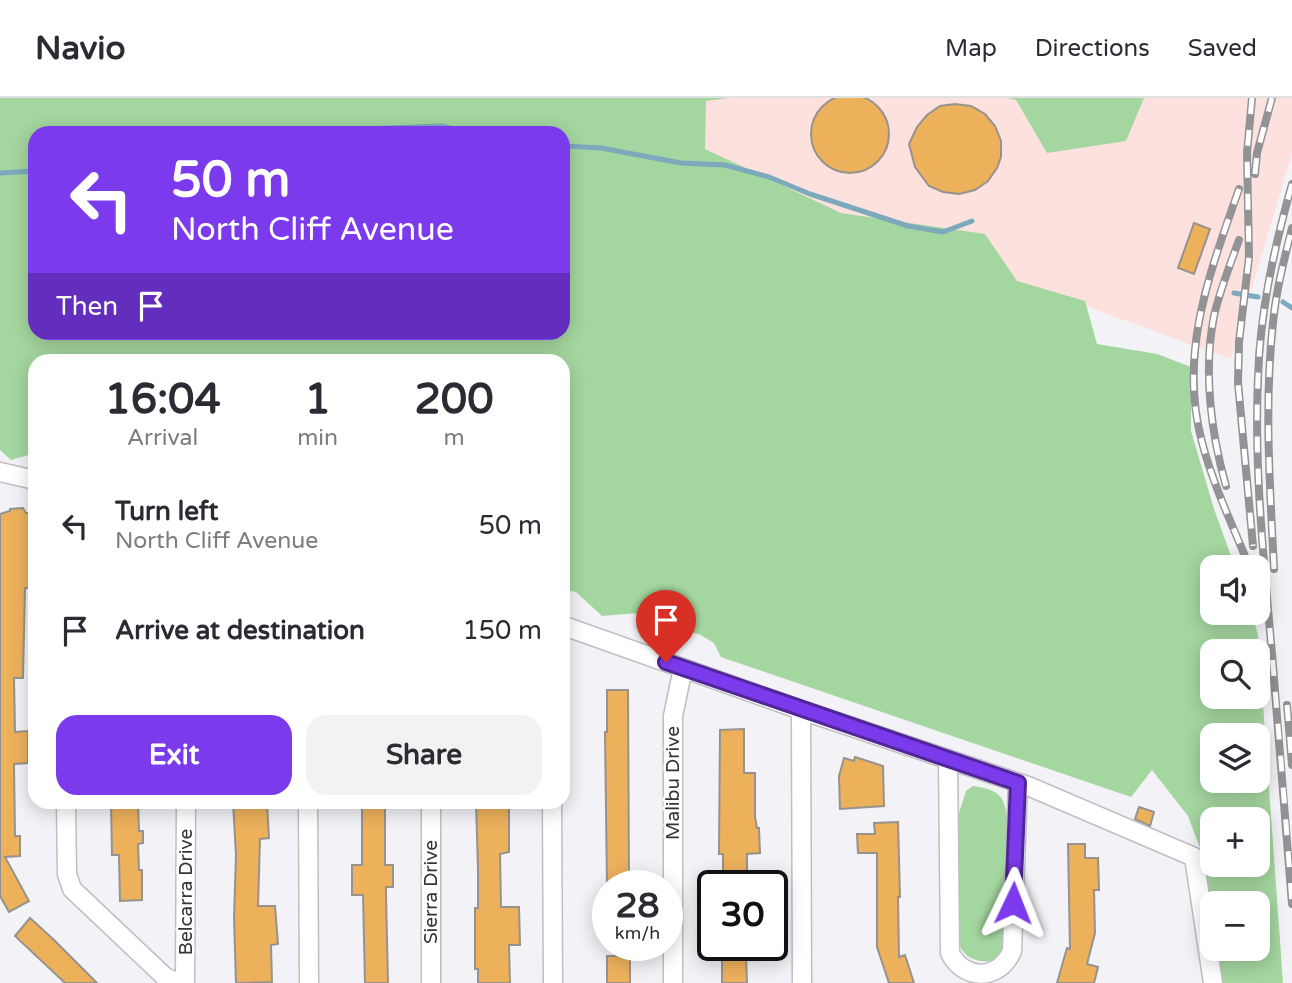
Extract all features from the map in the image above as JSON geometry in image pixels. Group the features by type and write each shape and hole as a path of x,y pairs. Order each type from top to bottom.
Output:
{"street":[{"path":"0,472 28,478"},
{"path":"570,628 1018,783 1195,857 1213,983"},
{"name":"Malibu Drive","path":"673,983 673,716 683,668"},
{"path":"801,710 802,983"},
{"path":"948,759 950,953 955,964 974,973 997,971 1007,963 1012,951 1018,783"},
{"path":"66,809 66,874 72,890 165,977 178,983"},
{"name":"Belcarra Drive","path":"186,809 186,983"},
{"path":"308,809 309,983"},
{"name":"Sierra Drive","path":"431,809 431,983"},
{"path":"552,809 553,983"}],"shaded area":[{"path":"514,98 1292,98 1292,153 1231,359"}],"green space":[{"path":"0,98 728,98 706,101 705,149 841,213 985,234 1017,281 1085,301 1097,344 1157,354 1191,367 1191,431 1231,555 1200,555 1200,625 1255,625 1258,639 1200,639 1200,709 1263,709 1264,723 1200,723 1200,793 1269,793 1283,983 1220,983 1217,961 1270,961 1270,891 1206,891 1204,877 1270,877 1270,807 1200,807 1200,848 1188,816 1152,770 1131,797 721,657 714,643 699,634 664,627 638,613 602,616 576,592 570,591 570,354 28,354 28,455 11,460 0,450"},
{"path":"1007,98 1144,98 1126,141 1047,153 1016,100"},
{"path":"973,786 1000,796 1006,811 1008,828 1004,949 992,961 972,959 959,945 958,816 966,791"}],"building":[{"path":"850,95 865,98 878,106 886,119 889,134 886,149 878,162 865,170 850,173 835,170 822,162 814,149 811,134 814,119 822,106 835,98"},
{"path":"940,106 971,106 985,114 995,126 1001,141 1001,157 988,181 975,190 959,194 943,192 929,186 915,167 909,144 917,127 927,115"},
{"path":"1194,223 1210,229 1194,274 1178,268"},
{"path":"23,508 28,513 28,588 25,588 23,678 14,678 15,732 28,731 28,763 14,764 15,836 20,836 20,856 5,857 29,901 9,912 0,896 0,514 10,509"},
{"path":"607,690 628,690 629,870 607,870"},
{"path":"744,729 744,773 755,773 755,817 759,828 760,853 747,854 747,870 723,870 723,854 719,854 720,730"},
{"path":"855,757 883,766 884,806 840,809 839,776 844,758 854,761"},
{"path":"1139,807 1154,812 1150,826 1135,819"},
{"path":"111,809 138,809 139,831 143,831 143,843 138,844 139,870 142,870 142,900 120,901 119,855 112,855"},
{"path":"233,809 267,809 269,838 260,839 258,906 275,906 278,944 271,945 272,982 236,983"},
{"path":"362,809 385,809 385,865 393,865 393,887 386,887 388,983 365,983 363,895 352,895 352,865 362,865"},
{"path":"476,809 509,809 509,852 500,854 501,907 519,907 520,945 509,945 510,983 478,983 478,969 475,969 475,908 478,908"},
{"path":"898,822 899,957 905,955 914,983 889,983 877,947 877,853 858,853 857,834 875,834 874,823"},
{"path":"1068,844 1085,844 1085,858 1098,858 1099,890 1094,890 1095,933 1087,964 1098,967 1094,983 1057,983 1067,948 1070,949"},
{"path":"30,918 97,983 65,983 15,936"},
{"path":"607,961 630,961 630,983 607,983"},
{"path":"722,961 746,961 747,983 722,983"}],"waterway":[{"path":"570,146 601,148 681,163 725,165 769,177 810,194 908,226 943,232 972,221"},
{"path":"0,173 28,171"},
{"path":"1234,293 1258,297"},
{"path":"1283,302 1292,308"}],"railway":[{"path":"1252,98 1247,153 1249,257 1239,342 1238,383 1253,546"},
{"path":"1255,174 1257,153 1272,98"},
{"path":"1292,184 1265,304 1259,353 1257,412 1260,516 1292,904"},
{"path":"1239,189 1208,282 1196,345 1194,377 1202,442 1217,490 1244,555"},
{"path":"1274,569 1269,446 1270,354 1276,299 1292,228"},
{"path":"1226,486 1216,445 1210,402 1209,358 1216,306 1239,240"},
{"path":"1287,705 1292,765"}],"route":[{"path":"666,662 1018,783 1013,903"}]}
